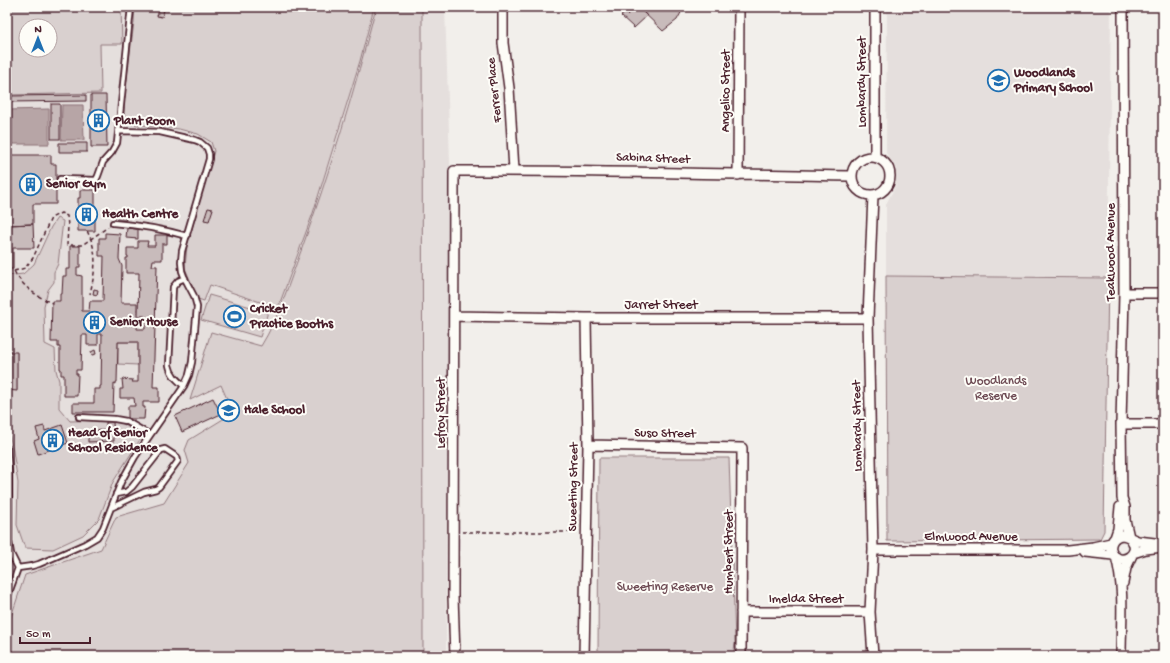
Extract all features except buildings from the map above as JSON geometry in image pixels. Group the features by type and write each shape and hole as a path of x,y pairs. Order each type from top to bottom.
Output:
{"street":[{"name":"Ferrer Place","path":"503,7 503,43 509,88 514,170"},
{"name":"Angelico Street","path":"738,175 739,7"},
{"name":"Lombardy Street","path":"875,7 875,157"},
{"name":"Teakwood Avenue","path":"1113,541 1118,529 1119,509 1122,498 1121,424 1124,293 1123,7"},
{"path":"875,157 885,164 889,170 890,176 886,188 873,195 859,191 854,186 851,176 856,164 859,161 865,158 875,157"},
{"name":"Sabina Street","path":"454,171 615,171 738,175 851,176"},
{"name":"Lefroy Street","path":"454,171 453,596 455,656"},
{"name":"Lombardy Street","path":"873,195 868,318 873,550 870,612 873,656"},
{"path":"1124,293 1163,293"},
{"name":"Jarret Street","path":"454,316 586,318 868,318"},
{"name":"Sweeting Street","path":"584,656 588,445 586,318"},
{"path":"1121,424 1163,424"},
{"name":"Suso Street","path":"588,445 742,448"},
{"name":"Humbert Street","path":"741,656 742,448"},
{"name":"Teakwood Avenue","path":"1122,498 1125,507 1125,520 1130,538"},
{"name":"Elmwood Avenue","path":"873,550 1068,550 1094,547 1113,541 1123,535 1163,546"},
{"path":"1121,590 1134,544 1130,538"},
{"path":"1113,541 1111,549 1119,568 1121,590 1121,656"},
{"name":"Elmwood Avenue","path":"1068,550 1114,556 1121,559 1146,549 1163,546"},
{"name":"Imelda Street","path":"741,612 870,612"}],"lane":[{"path":"60,179 96,180 103,162 112,152 117,143 131,7"},
{"path":"18,568 38,564 97,537 103,528 121,482 134,457 184,386 189,376 192,362 197,307 194,296 185,278 181,262 182,251 209,154 207,148 200,142 168,133 119,131"},
{"path":"113,223 135,224 187,236"},
{"path":"184,386 171,372 169,365 173,287 178,281 185,278"},
{"path":"79,417 126,421 150,434"},
{"path":"7,448 8,542 18,568 7,598"},
{"path":"111,508 138,494 159,487 178,461 177,457 165,449 161,450 132,487 126,492 116,494"}],"path":[{"path":"7,271 25,268 33,258 51,218 61,213 67,216 67,245 82,245 113,223"},
{"path":"87,231 91,238 96,262 90,294"},
{"path":"14,271 19,280 37,296 52,303"},
{"path":"453,532 586,531"}],"shaded area":[{"name":"Hale School","path":"7,7 445,7 450,163 446,656 7,656"},
{"name":"Woodlands Primary School","path":"887,7 1111,7 1108,278 886,276 886,204 896,185 896,167 886,153"},
{"path":"62,105 83,105 84,140 61,140"},
{"path":"49,109 49,144 7,144 7,110"}],"green space":[{"path":"7,7 121,7 122,44 100,44 101,93 7,95"},
{"path":"135,7 374,7 360,61 313,213 278,308 210,285 204,301 198,299 185,268 187,246 214,151 211,142 198,134 179,129 130,124 124,114 124,101"},
{"path":"376,7 422,7 423,656 7,656 7,629 25,575 101,549 116,517 164,503 189,463 185,450 189,440 233,413 221,385 190,400 211,332 261,346 267,335 283,300 322,191 351,99"},
{"path":"57,218 63,221 58,264 54,272 54,282 48,290 44,306 45,344 55,349 56,370 59,381 59,408 70,421 116,421 126,426 141,438 113,482 99,519 83,535 53,549 25,548 17,525 18,483 13,451 9,433 7,431 7,390 17,390 17,353 7,352 7,276 23,274 34,264 51,227"},
{"name":"Woodlands Reserve","path":"886,276 1108,278 1104,531 1100,539 887,541"},
{"name":"Cricket Practice Booths","path":"209,295 268,312 260,337 201,320"},
{"path":"118,342 138,342 138,365 118,364"},
{"name":"Sweeting Reserve","path":"599,458 729,458 735,643 733,656 598,656"}],"place":[{"name":"Woodlands Primary School","path":"998,80"},
{"name":"Plant Room","path":"99,121"},
{"name":"Senior Gym","path":"31,184"},
{"name":"Health Centre","path":"87,214"},
{"name":"Cricket Practice Booths","path":"235,316"},
{"name":"Senior House","path":"94,322"},
{"name":"Hale School","path":"228,410"},
{"name":"Head of Senior School Residence","path":"52,440"}]}
